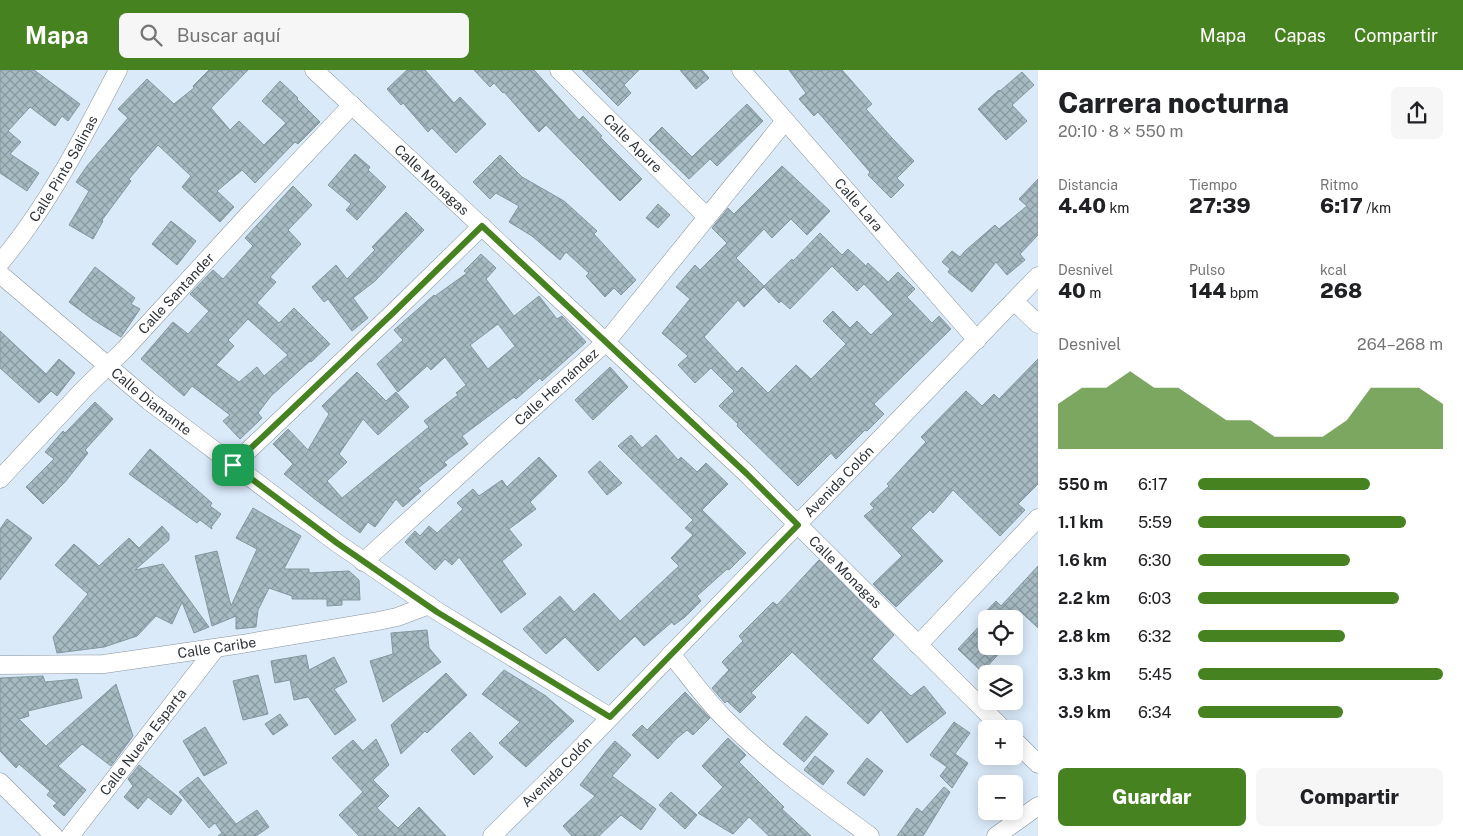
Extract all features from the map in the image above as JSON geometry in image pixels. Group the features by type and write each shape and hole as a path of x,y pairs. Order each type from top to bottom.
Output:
{"street":[{"name":"Calle Pinto Salinas","path":"0,263 32,221 52,189 78,146 118,70"},
{"name":"Calle Monagas","path":"314,70 747,474 993,720"},
{"name":"Calle Apure","path":"559,70 707,217"},
{"name":"Calle Lara","path":"741,70 977,340"},
{"name":"Calle Santander","path":"0,479 352,105"},
{"name":"Calle Hernández","path":"364,562 606,342 785,121"},
{"path":"233,465 482,226"},
{"name":"Calle Diamante","path":"0,274 148,401 337,543 429,605 610,717"},
{"name":"Avenida Colón","path":"492,836 798,525 1038,276"},
{"path":"1014,301 1038,324"},
{"path":"918,645 1038,518"},
{"name":"Calle Caribe","path":"0,665 104,664 216,648 378,621 429,605"},
{"name":"Calle Nueva Esparta","path":"70,836 216,648"},
{"path":"671,654 708,701 757,749 870,836"},
{"path":"1023,749 1038,764"},
{"path":"0,782 54,836"},
{"path":"996,836 1038,806"}],"building":[{"path":"0,70 34,70 80,104 68,121 62,116 55,126 30,107 8,131 21,142 10,154 39,173 27,191 0,173"},
{"path":"209,70 248,70 211,108 230,130 239,121 264,145 286,123 262,101 280,81 320,122 298,144 295,142 255,183 242,170 217,191 234,207 220,222 182,187 191,176 158,145 129,179 131,181 102,220 93,239 69,225 89,191 76,182 87,166 128,118 118,109 147,79 174,104 194,88 193,86"},
{"path":"407,70 425,70 454,103 460,97 486,124 456,153 432,128 428,132 403,103 401,105 387,89"},
{"path":"474,70 534,70 579,120 583,116 602,136 600,137 642,179 620,201 546,125 539,132 504,92 494,83 490,87"},
{"path":"582,70 639,70 624,85 631,93 618,106"},
{"path":"680,70 702,70 709,78 696,89"},
{"path":"789,70 842,70 872,104 866,109 914,161 897,178 904,185 891,198 868,175 870,172 818,112 814,116 799,99 806,93"},
{"path":"1022,72 1034,85 1012,105 1027,121 1006,140 978,109"},
{"path":"747,104 763,121 717,166 710,159 689,179 649,140 662,127 692,157"},
{"path":"355,154 370,167 368,170 386,187 357,220 346,210 351,204 328,185"},
{"path":"500,155 522,177 564,201 597,231 594,234 636,280 621,295 614,288 605,297 586,276 589,273 566,252 560,260 532,236 509,222 519,206 496,193 490,199 473,182"},
{"path":"782,166 830,211 807,235 791,219 772,238 764,229 736,258 764,286 792,259 793,261 820,233 842,255 848,249 866,266 868,263 888,282 898,272 915,289 907,297 932,323 939,316 951,329 874,404 884,414 836,459 831,453 798,486 719,406 734,391 711,368 695,383 678,365 688,356 662,333 690,299 676,287 695,265 700,270 727,243 712,228 728,208 734,214","holes":["832,266 857,291 864,284 893,314 871,335 857,321 850,328 833,311 823,321 846,344 811,379 796,365 768,393 742,367 737,372 704,337 738,300 744,307 764,287 779,303 781,301 790,309"]},
{"path":"1038,179 1038,235 1020,254 1025,260 1007,275 996,262 972,292 948,272 950,269 942,262 952,251 960,257 995,225 999,229 1027,206 1019,199"},
{"path":"293,186 312,205 288,230 301,244 270,277 276,282 257,303 279,323 294,308 330,344 271,396 258,413 262,418 240,439 223,421 230,415 192,386 184,396 141,359 173,322 188,334 209,311 190,294 213,270 223,279 253,246 245,238","holes":["248,319 288,355 264,376 257,367 239,382 216,365 234,346 228,340"]},
{"path":"658,204 670,215 658,228 646,218"},
{"path":"406,212 424,230 375,281 353,298 368,318 352,331 328,299 324,302 312,287 336,265 347,279 375,250 372,247"},
{"path":"171,221 196,241 177,265 152,244"},
{"path":"481,254 496,268 486,279 514,316 539,296 557,319 562,316 586,342 542,381 540,378 516,399 514,397 462,436 468,444 444,462 447,465 418,488 421,491 403,507 396,499 375,527 368,522 360,533 284,474 293,464 273,444 288,429 308,450 329,414 322,406 357,372 386,401 396,392 409,407 378,435 363,419 339,454 347,462 327,481 342,498 429,427 424,421 458,395 456,393 466,385 445,357 431,370 427,366 398,392 377,364 403,340 394,330 434,295 467,273 464,271","holes":["498,324 515,346 488,369 470,345"]},
{"path":"95,267 135,298 131,304 140,309 121,337 69,302"},
{"path":"0,331 46,374 59,359 75,373 57,396 51,391 39,403 0,368"},
{"path":"1038,359 1038,484 1018,504 1025,510 1000,536 953,490 933,513 930,510 911,528 943,561 896,607 873,584 902,556 864,516 874,508 870,504 889,486 887,484 926,442 921,437 966,391 982,406 994,394 999,399"},
{"path":"610,367 628,387 593,420 575,400"},
{"path":"95,402 113,419 85,450 88,453 65,482 43,504 26,487 54,459 45,452 63,431 65,433"},
{"path":"631,435 642,448 656,435 678,460 681,457 697,472 706,463 728,484 702,510 746,553 729,570 727,569 697,596 701,601 685,617 674,625 672,622 644,646 635,636 598,671 565,637 546,654 523,629 560,596 574,612 594,593 620,621 679,566 671,558 693,535 685,528 693,520 618,446"},
{"path":"150,449 212,503 210,506 221,514 211,525 212,529 200,520 197,523 129,474"},
{"path":"539,457 557,476 530,502 536,509 509,529 522,545 502,561 526,594 501,613 459,557 452,565 445,559 435,570 405,542 415,531 420,536 429,526 437,533 463,509 457,503 473,489 479,496 502,480 507,487"},
{"path":"600,461 622,483 607,495 588,472"},
{"path":"253,508 301,536 284,569 309,569 309,573 349,571 359,580 360,600 342,600 342,605 327,606 327,599 292,599 292,596 269,588 258,610 256,627 236,629 236,616 212,626 195,556 217,551 231,606 257,549 236,538"},
{"path":"7,519 32,538 0,580 0,529"},
{"path":"162,526 169,534 169,540 135,570 163,564 209,627 194,633 182,602 172,624 156,616 137,636 104,647 57,653 53,637 88,594 55,565 74,544 99,566 129,538 139,548"},
{"path":"819,560 894,635 872,659 911,696 924,686 946,713 907,743 881,710 868,724 792,652 751,693 756,697 740,713 727,701 725,703 712,688 729,670 722,662 743,641 739,636 773,602 777,605"},
{"path":"1038,566 1038,628 1023,614 1023,610 988,610 996,601 1001,606"},
{"path":"978,628 978,655 998,655 988,665 978,665 978,668 958,649"},
{"path":"427,630 429,648 441,662 383,702 370,661 393,654 391,633"},
{"path":"306,655 309,670 334,657 347,682 334,689 356,720 335,735 308,697 294,700 290,680 275,683 271,661"},
{"path":"504,670 546,696 574,721 526,767 499,743 520,722 482,694"},
{"path":"446,673 467,695 427,733 425,731 401,754 391,725"},
{"path":"258,675 268,714 243,720 233,681"},
{"path":"43,676 45,682 77,679 82,698 28,711 29,716 19,719 46,746 116,684 133,736 111,766 82,744 58,766 86,790 64,816 53,806 57,803 47,795 50,791 19,764 16,768 0,751 0,678"},
{"path":"685,692 710,718 693,735 687,730 658,759 632,735 642,725 647,730"},
{"path":"280,714 288,725 273,735 265,724"},
{"path":"806,716 828,734 804,762 783,744"},
{"path":"954,722 970,733 955,754 968,763 952,788 940,776 947,767 930,755"},
{"path":"205,727 227,763 204,776 183,741"},
{"path":"470,732 493,757 474,775 451,750"},
{"path":"728,738 746,755 739,762 784,807 782,809 811,836 769,836 749,817 733,834 698,813 723,787 702,766"},
{"path":"376,739 389,765 373,780 389,796 377,808 398,828 419,807 446,836 359,836 339,815 363,792 332,758 353,740 363,751"},
{"path":"615,741 631,755 612,776 656,809 641,830 621,815 599,836 572,836 563,826 595,796 580,785"},
{"path":"815,756 834,771 823,785 804,770"},
{"path":"867,758 883,771 864,796 847,783"},
{"path":"139,765 182,800 171,815 148,797 138,809 124,797 133,786 128,779"},
{"path":"198,777 236,824 257,810 269,827 256,836 218,836 222,833 215,823 209,828 179,792"},
{"path":"944,787 950,792 923,836 897,836 917,808 922,812"},
{"path":"671,792 697,815 685,829 659,805"}],"route":[{"path":"482,226 747,474 798,525 610,717 437,612 337,543 233,465 482,226"}]}
